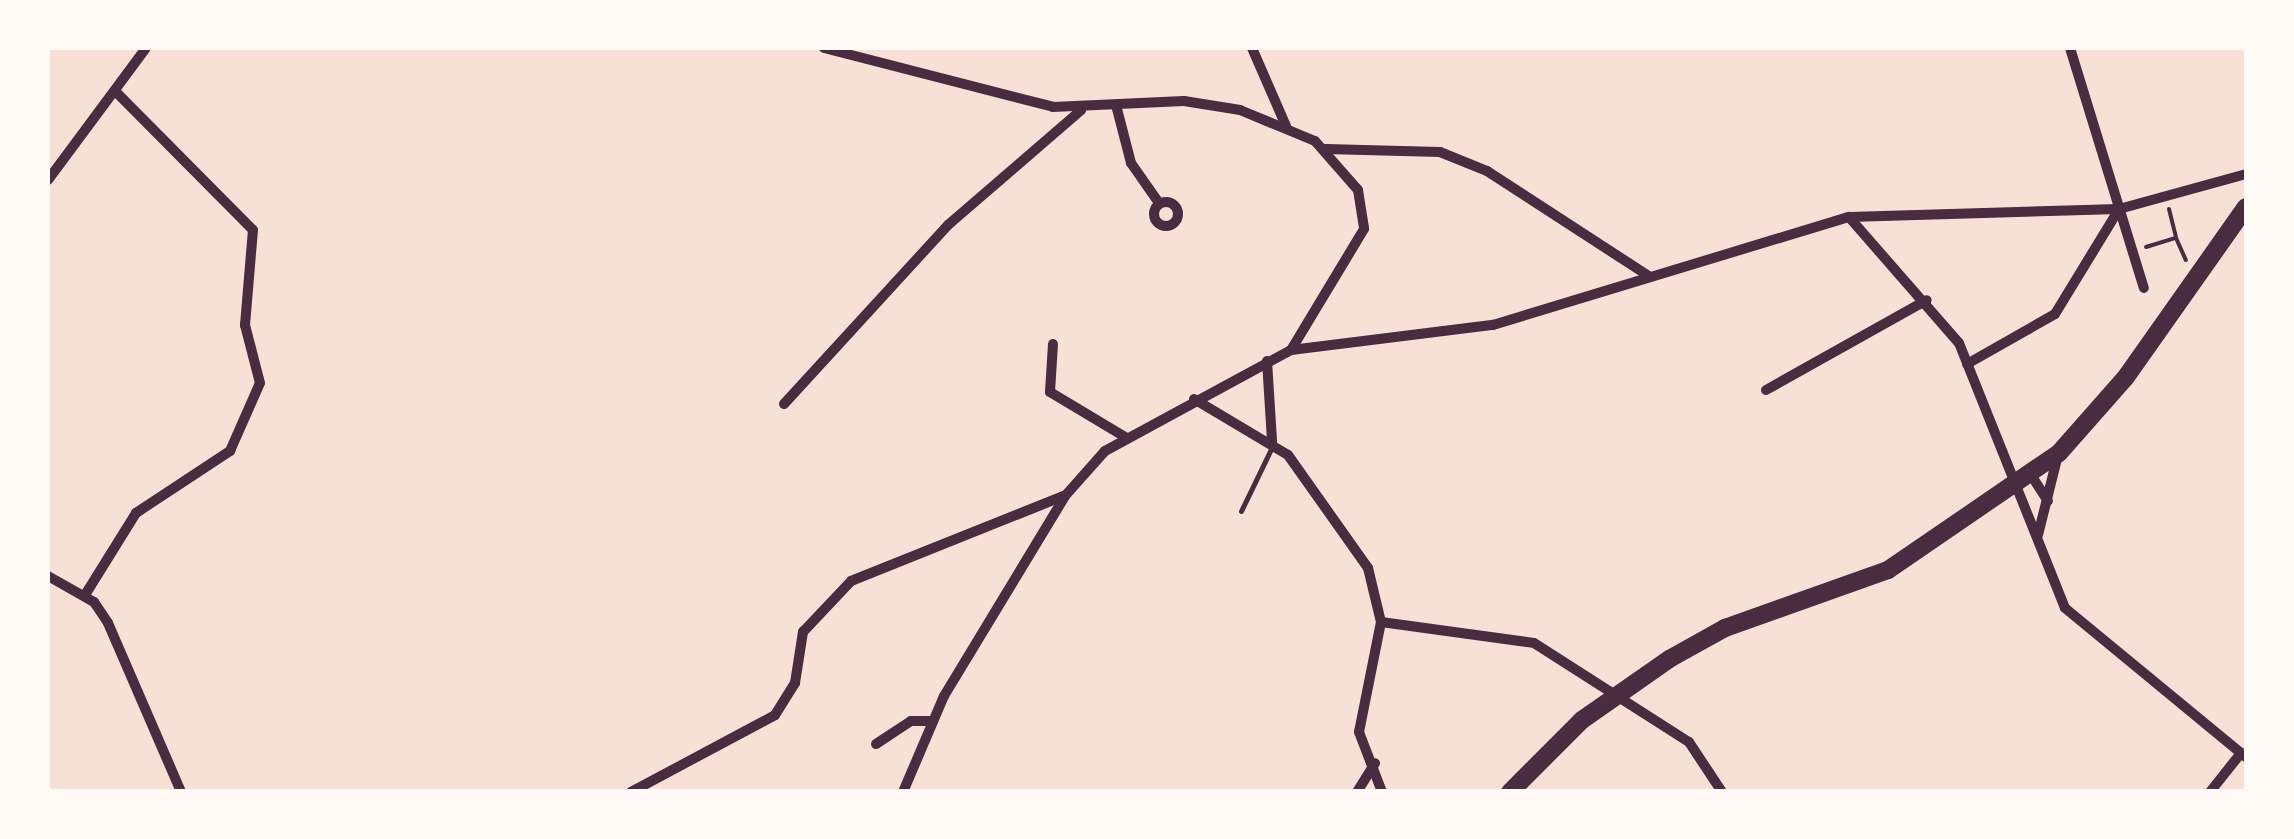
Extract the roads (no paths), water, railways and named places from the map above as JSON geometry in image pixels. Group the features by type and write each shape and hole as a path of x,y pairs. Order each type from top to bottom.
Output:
{"main road":[{"path":"1510,792 1613,696 1725,628 1888,570 2059,453 2246,207"}],"street":[{"path":"48,180 146,48"},
{"path":"824,48 1081,110 1184,102 1286,126 1324,149 1358,190 1364,229 1291,350"},
{"path":"1252,48 1286,126"},
{"path":"2070,48 2144,288"},
{"path":"85,595 136,513 230,451 260,383 244,325 253,230 116,92"},
{"path":"1116,105 1131,163 1159,203"},
{"path":"784,404 948,225 1081,110"},
{"path":"1324,149 1440,152 1487,170 1650,276"},
{"path":"903,792 933,722 1065,496 1127,438 1267,361 1291,350 1494,324 1849,217 2118,209 2246,174"},
{"path":"1967,364 2055,314 2118,209"},
{"path":"1849,217 1927,300 1967,364 2023,481 2064,608 2082,628 2244,755 2210,792"},
{"path":"1766,390 1927,300"},
{"path":"1053,344 1050,392 1127,438"},
{"path":"1267,361 1272,442"},
{"path":"1194,399 1272,442 1344,523 1382,622 1358,716 1376,762 1382,792"},
{"path":"2038,536 2059,453"},
{"path":"2023,481 2048,501"},
{"path":"631,792 775,714 795,683 803,632 851,581 1065,496"},
{"path":"48,576 85,595 108,623 181,792"},
{"path":"1382,622 1534,643 1688,742 1722,792"},
{"path":"876,744 911,721 933,722"},
{"path":"1357,792 1376,762"}],"lane":[{"path":"1241,511 1272,442"}]}
